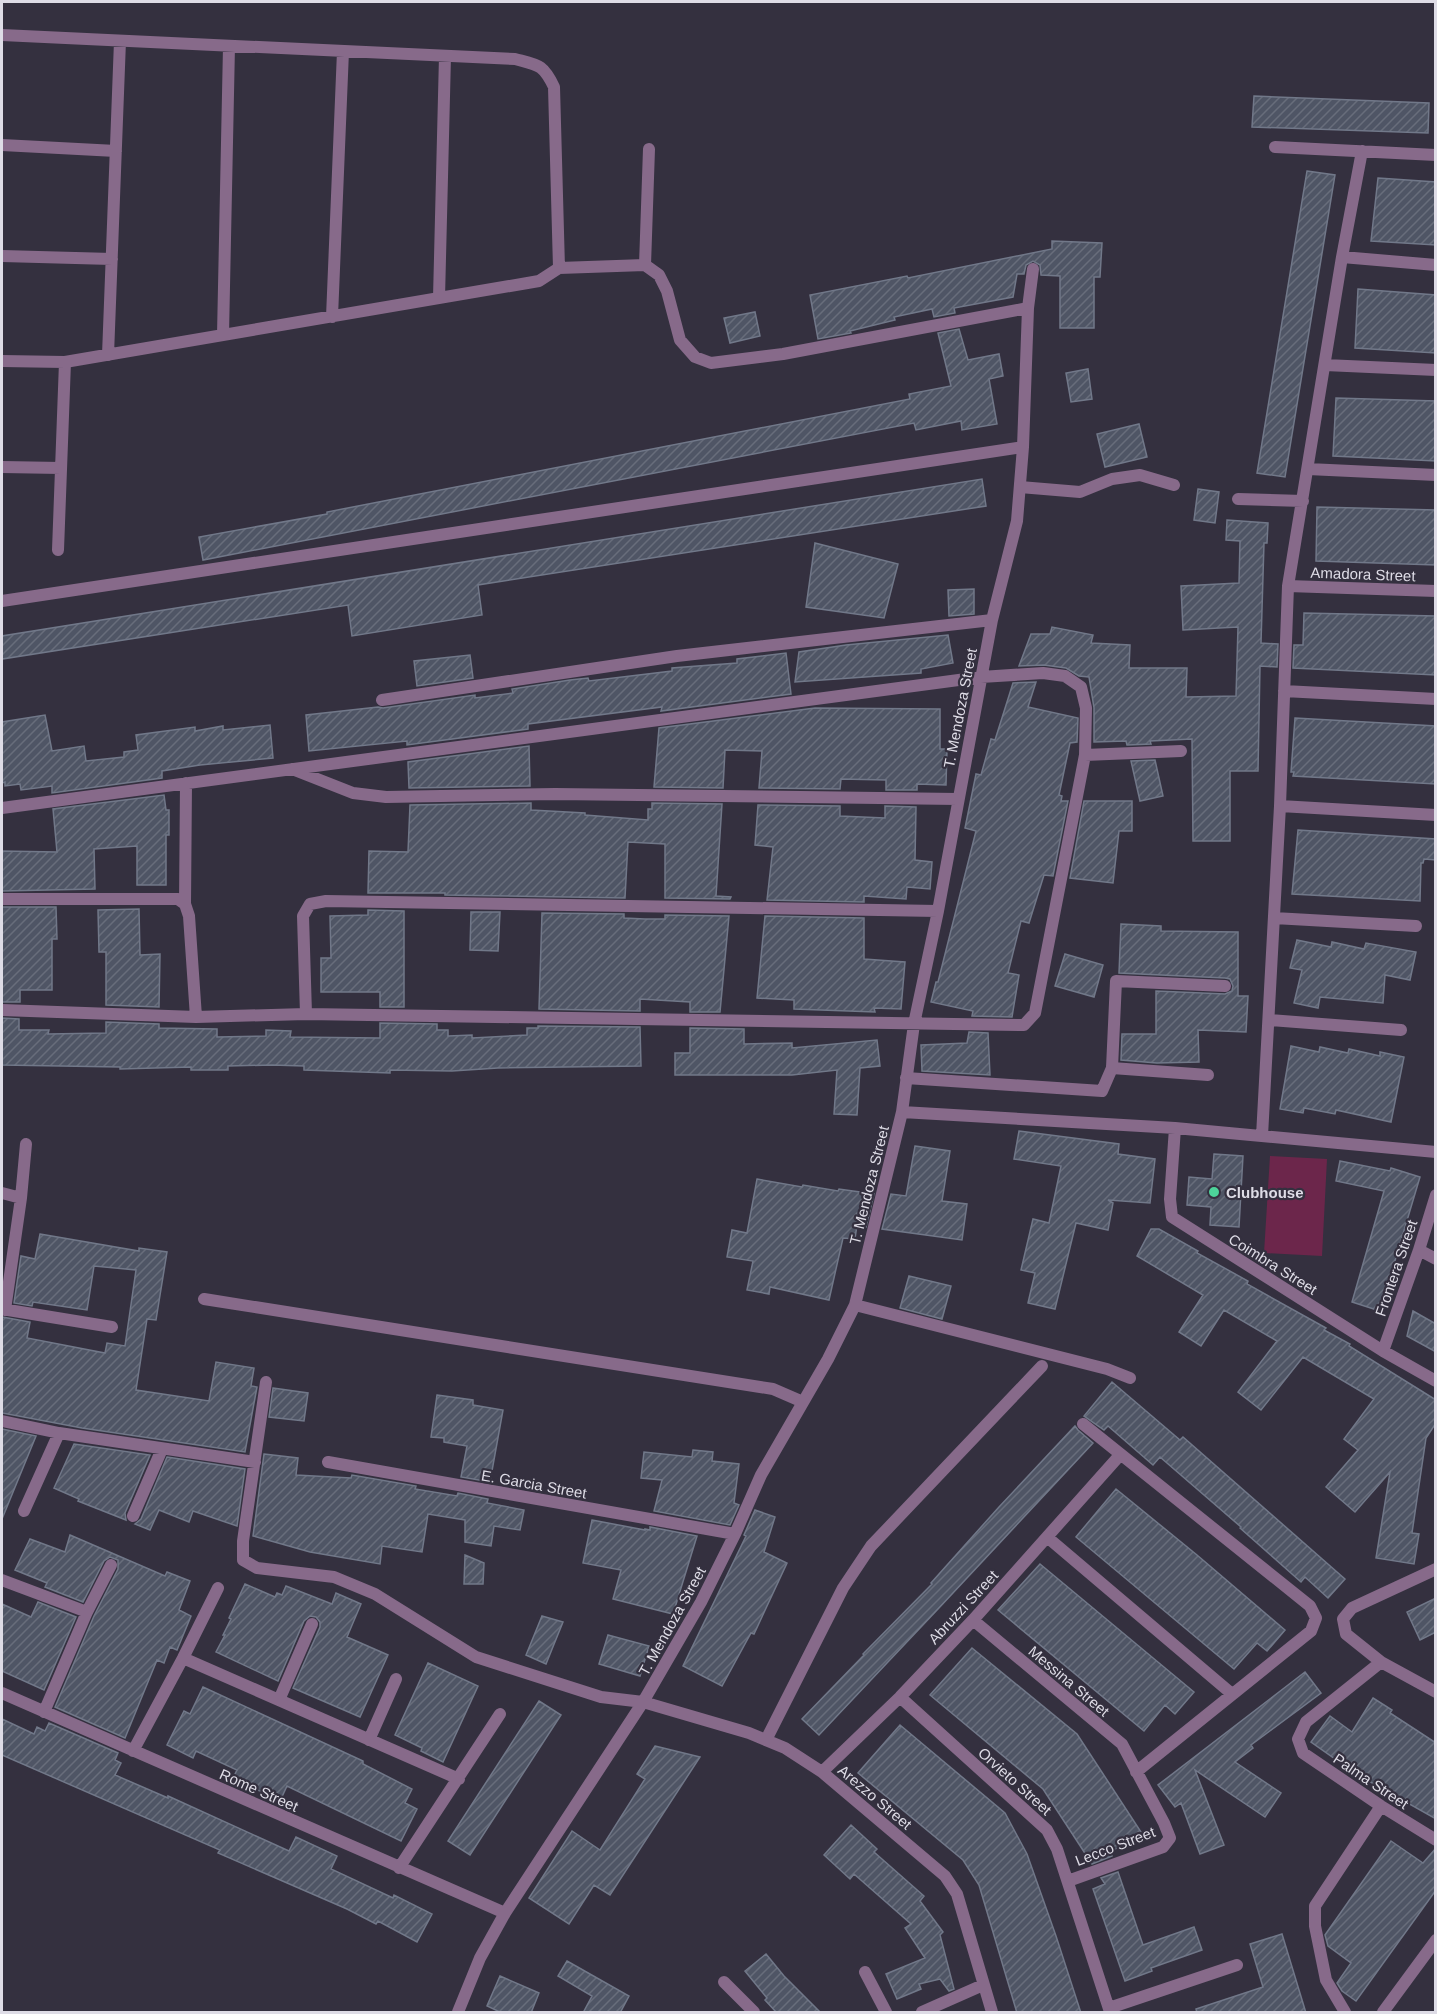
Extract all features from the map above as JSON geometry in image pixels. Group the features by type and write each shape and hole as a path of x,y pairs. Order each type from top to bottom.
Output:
{"street":[{"path":"2,35 515,59 533,64 546,70 554,87 559,268"},
{"path":"108,355 120,41"},
{"path":"223,335 229,46"},
{"path":"332,317 343,51"},
{"path":"439,298 445,56"},
{"path":"2,145 116,151"},
{"path":"1275,147 1436,155"},
{"path":"645,265 649,149"},
{"path":"1262,1136 1280,806 1288,586 1342,257 1362,151"},
{"path":"2,256 112,259"},
{"path":"1342,257 1436,265"},
{"path":"2,361 65,362 108,355 539,281 559,268 645,265 659,275 667,291 680,340 695,357 711,363 783,354 1028,308"},
{"name":"T. Mendoza Street","path":"458,2013 480,1958 506,1913 643,1702 701,1602 762,1475 855,1305 902,1112 914,1024 938,911 992,620 1017,521 1023,447 1028,308 1033,269"},
{"path":"58,550 65,362"},
{"path":"1325,365 1436,370"},
{"path":"2,601 1023,447"},
{"path":"2,467 61,468"},
{"path":"1308,469 1436,475"},
{"path":"1020,487 1080,492 1112,478 1140,475 1174,485"},
{"path":"1238,499 1303,501"},
{"name":"Amadora Street","path":"1288,586 1436,591"},
{"path":"382,700 677,656 992,620"},
{"path":"2,808 981,677 1043,673 1065,676 1081,687 1086,708 1084,755 1035,1013 1024,1025 306,1014 196,1017 2,1010"},
{"path":"1284,692 1436,699"},
{"path":"1084,755 1181,751"},
{"path":"291,769 353,792 387,797 555,794 958,799"},
{"path":"186,783 185,904 189,916 196,1017"},
{"path":"1280,806 1436,815"},
{"path":"2,899 178,899 185,904"},
{"path":"306,1014 303,916 310,904 326,901 938,911"},
{"path":"1274,918 1416,926"},
{"path":"906,1078 1102,1091 1112,1068 1116,981 1225,986"},
{"path":"1269,1020 1401,1030"},
{"path":"1112,1068 1208,1075"},
{"path":"902,1112 1175,1128 1436,1152"},
{"name":"Coimbra Street","path":"1175,1128 1170,1199 1172,1217 1383,1351 1436,1381"},
{"path":"26,1144 21,1198 3,1310 112,1327"},
{"path":"2,1193 21,1198"},
{"name":"Frontera Street","path":"1383,1351 1436,1195"},
{"path":"1419,1250 1436,1259"},
{"path":"204,1299 773,1389 803,1402"},
{"path":"855,1305 1107,1369 1130,1378"},
{"path":"766,1740 843,1588 871,1546 1042,1366"},
{"path":"2,1421 58,1433 255,1462 266,1382"},
{"path":"1083,1424 1311,1606 1316,1618 1311,1631 1136,1772"},
{"path":"24,1511 58,1433"},
{"path":"133,1516 162,1449"},
{"name":"Abruzzi Street","path":"822,1772 900,1697 1120,1455"},
{"name":"Arezzo Street","path":"255,1462 243,1541 243,1560 257,1568 334,1577 375,1594 476,1657 601,1697 643,1702 749,1733 785,1748 822,1772 945,1876 957,1894 992,2013"},
{"name":"E. Garcia Street","path":"328,1462 735,1534"},
{"path":"1047,1537 1232,1694"},
{"path":"44,1712 87,1612 111,1565"},
{"path":"1436,1569 1352,1608 1343,1619 1346,1634 1381,1662 1436,1692"},
{"path":"2,1580 87,1612"},
{"path":"133,1751 218,1588"},
{"name":"Messina Street","path":"972,1620 1122,1744 1136,1772"},
{"path":"279,1700 312,1624"},
{"path":"183,1658 459,1779"},
{"name":"Palma Street","path":"1381,1662 1306,1722 1298,1739 1303,1753 1436,1840"},
{"path":"369,1740 396,1678"},
{"name":"Rome Street","path":"2,1693 506,1913"},
{"name":"Orvieto Street","path":"900,1697 1047,1830 1057,1849 1068,1881 1109,2011"},
{"path":"399,1868 500,1714"},
{"name":"Lecco Street","path":"1068,1881 1163,1847 1170,1838 1136,1772"},
{"path":"1345,2013 1326,1980 1315,1926 1316,1906 1381,1806"},
{"path":"1383,2013 1436,1940"},
{"path":"1109,2011 1237,1965"},
{"path":"866,1972 886,2013"},
{"path":"724,1982 754,2013"},
{"path":"922,2013 983,1985"}],"shaded area":[{"path":"1270,1156 1327,1159 1322,1256 1264,1253"}],"building":[{"path":"1254,96 1429,103 1428,133 1252,127"},
{"path":"1307,171 1335,175 1285,477 1257,473"},
{"path":"1378,178 1436,182 1436,245 1371,241"},
{"path":"1052,241 1102,243 1100,277 1094,277 1094,328 1060,328 1060,276 1041,275 1040,265 1033,261 1026,265 1024,274 1017,274 1013,297 954,308 955,313 934,317 932,309 894,317 895,320 850,331 851,333 818,339 810,295 1052,249"},
{"path":"1358,289 1436,295 1436,353 1355,348"},
{"path":"755,312 760,336 730,343 724,318"},
{"path":"959,329 968,360 999,354 1003,376 989,379 997,424 962,430 961,421 916,430 914,423 203,560 199,537 327,514 327,512 910,399 909,394 951,386 938,333"},
{"path":"1088,369 1092,399 1071,402 1066,373"},
{"path":"1336,398 1436,401 1436,461 1333,456"},
{"path":"1139,424 1147,457 1105,467 1097,434"},
{"path":"982,479 986,506 478,585 482,615 352,636 348,605 2,659 2,636"},
{"path":"1198,489 1219,492 1215,523 1194,520"},
{"path":"1317,507 1436,510 1436,565 1316,561"},
{"path":"1227,520 1268,523 1267,543 1264,543 1261,643 1278,644 1277,667 1260,666 1258,771 1230,771 1230,841 1193,841 1192,739 1150,741 1151,744 1127,745 1126,741 1094,742 1094,708 1089,677 1079,676 1066,668 1044,665 1019,666 1031,634 1050,634 1052,627 1093,635 1091,643 1130,645 1129,668 1187,668 1186,697 1236,696 1238,627 1183,630 1181,586 1239,583 1240,541 1226,540"},
{"path":"815,543 898,564 884,618 806,607"},
{"path":"974,589 974,614 949,616 948,590"},
{"path":"1304,613 1436,616 1436,675 1293,668 1294,645 1303,645"},
{"path":"948,635 953,663 921,669 921,673 795,682 799,652"},
{"path":"786,653 791,694 661,711 662,707 528,724 528,729 407,745 407,741 309,751 306,715 383,708 475,695 475,698 513,693 512,689 570,680 588,678 589,681 672,671 672,668 737,663 737,659"},
{"path":"470,655 473,678 417,686 414,661"},
{"path":"1036,682 1028,707 1078,718 1077,742 1070,743 1059,795 1062,796 1061,801 1068,801 1053,876 1044,875 1029,923 1021,921 1008,973 1019,975 1012,1017 972,1016 973,1011 931,1002 976,831 965,828 976,774 981,775 991,739 995,740 1013,683"},
{"path":"815,708 940,709 940,749 947,749 946,785 917,784 917,790 886,790 886,780 841,779 840,789 759,788 762,751 725,750 723,788 654,787 659,728"},
{"path":"45,715 52,751 84,746 86,761 124,757 124,752 138,750 136,735 195,727 195,731 223,726 223,730 270,725 273,758 162,771 162,778 52,793 52,786 21,790 20,784 5,786 5,782 2,783 2,722"},
{"path":"1295,718 1436,726 1436,784 1293,776 1294,772 1291,772"},
{"path":"529,746 530,786 409,788 408,762"},
{"path":"1155,760 1163,796 1140,801 1131,761"},
{"path":"164,795 166,810 169,810 169,835 166,835 166,885 137,885 137,846 94,849 95,889 2,891 2,851 57,852 53,809"},
{"path":"1084,801 1132,801 1132,831 1119,831 1113,883 1070,878"},
{"path":"531,803 531,810 648,820 648,809 652,809 652,803 722,804 716,896 731,897 730,899 665,898 665,844 628,842 625,898 368,893 369,851 408,852 410,805"},
{"path":"758,805 840,806 840,816 885,818 885,806 916,807 915,860 932,862 930,889 907,887 906,899 864,896 864,902 767,900 773,847 755,845"},
{"path":"1298,830 1436,839 1436,860 1424,859 1421,863 1420,901 1292,894"},
{"path":"2,907 56,907 57,939 52,939 52,990 20,990 20,1002 2,1002"},
{"path":"139,909 140,955 160,954 159,1007 106,1005 106,952 99,952 98,910"},
{"path":"368,910 404,911 404,1007 380,1007 380,992 321,992 321,958 331,958 330,916 368,915"},
{"path":"471,912 500,912 498,951 470,950"},
{"path":"542,913 624,914 624,918 645,919 665,919 665,915 729,916 720,1012 690,1012 690,1002 640,999 640,1011 539,1009"},
{"path":"765,916 864,918 864,959 905,962 901,1009 874,1008 875,1012 794,1009 794,1000 757,998"},
{"path":"1121,924 1161,926 1161,931 1238,932 1238,996 1248,996 1246,1032 1198,1030 1199,1062 1157,1063 1121,1060 1122,1034 1156,1034 1156,991 1225,994 1232,991 1233,986 1230,979 1225,978 1119,973"},
{"path":"1297,940 1331,947 1332,942 1364,949 1366,943 1416,952 1410,980 1385,975 1383,1003 1320,997 1318,1008 1294,1003 1302,970 1290,968"},
{"path":"1065,954 1103,965 1094,997 1055,986"},
{"path":"2,1018 19,1019 19,1030 49,1030 48,1034 106,1033 106,1022 159,1024 159,1028 217,1029 217,1037 266,1036 266,1030 291,1031 290,1037 380,1038 380,1023 437,1024 437,1030 448,1030 448,1036 472,1035 472,1038 527,1035 527,1028 538,1028 538,1026 640,1027 641,1066 452,1071 390,1070 390,1073 304,1070 304,1066 272,1065 228,1066 228,1070 191,1070 191,1067 120,1069 120,1067 2,1065"},
{"path":"690,1028 744,1029 744,1044 792,1043 792,1048 877,1040 880,1066 860,1068 857,1115 834,1114 837,1070 792,1075 675,1075 675,1053 690,1053"},
{"path":"969,1032 988,1033 990,1075 922,1071 921,1045 967,1043"},
{"path":"1291,1046 1319,1052 1320,1047 1348,1053 1349,1049 1380,1056 1380,1052 1404,1057 1391,1122 1336,1110 1335,1114 1304,1108 1303,1113 1280,1109"},
{"path":"1019,1131 1119,1144 1118,1154 1155,1159 1150,1203 1108,1200 1113,1203 1108,1230 1076,1223 1055,1309 1028,1303 1035,1273 1021,1270 1033,1219 1049,1223 1061,1166 1014,1159"},
{"path":"915,1146 950,1151 942,1201 967,1204 962,1240 882,1229 891,1194 906,1196"},
{"name":"Clubhouse","path":"1214,1154 1243,1156 1239,1227 1210,1225 1211,1207 1187,1205 1189,1177 1212,1179"},
{"path":"1340,1161 1390,1171 1391,1168 1420,1177 1380,1311 1352,1302 1384,1191 1336,1181"},
{"path":"757,1179 802,1187 803,1185 874,1194 866,1227 857,1225 855,1239 843,1238 829,1300 770,1287 769,1294 747,1290 753,1261 727,1257 732,1230 747,1233"},
{"path":"1151,1229 1159,1229 1248,1281 1247,1284 1326,1328 1324,1330 1350,1344 1349,1346 1436,1400 1436,1423 1426,1438 1412,1533 1419,1534 1414,1564 1376,1558 1390,1472 1355,1512 1326,1487 1358,1450 1344,1439 1374,1399 1303,1357 1261,1410 1238,1392 1277,1341 1224,1310 1201,1346 1179,1332 1203,1295 1137,1256"},
{"path":"40,1234 139,1251 139,1248 167,1252 156,1320 147,1319 136,1390 209,1401 216,1362 254,1368 251,1386 257,1387 245,1452 82,1428 2,1413 2,1317 30,1322 27,1338 105,1353 107,1343 125,1346 136,1270 94,1266 87,1310 33,1302 32,1306 14,1303 21,1256 35,1259"},
{"path":"909,1276 951,1286 942,1319 900,1308"},
{"path":"1413,1311 1436,1324 1436,1352 1407,1336"},
{"path":"1112,1382 1180,1440 1183,1437 1345,1579 1328,1598 1305,1577 1301,1582 1160,1457 1153,1465 1108,1426 1104,1430 1084,1416"},
{"path":"273,1388 308,1393 304,1421 269,1417"},
{"path":"437,1395 473,1400 473,1405 503,1410 490,1482 461,1477 467,1446 444,1442 444,1438 431,1437"},
{"path":"1075,1426 1093,1443 819,1735 802,1719 932,1584 999,1507"},
{"path":"2,1429 36,1436 2,1519"},
{"path":"74,1444 150,1455 125,1513 126,1520 78,1501 79,1499 54,1488"},
{"path":"693,1450 713,1452 712,1461 739,1464 734,1503 739,1505 730,1525 654,1511 662,1480 641,1478 644,1452 692,1457"},
{"path":"264,1454 298,1458 296,1475 351,1478 352,1475 416,1486 415,1489 457,1496 458,1493 488,1499 487,1503 524,1510 520,1530 494,1526 491,1546 465,1542 465,1520 428,1514 422,1552 382,1546 380,1564 310,1552 253,1536"},
{"path":"167,1457 245,1469 237,1526 193,1511 189,1522 159,1510 150,1530 135,1524 141,1519"},
{"path":"1116,1489 1285,1630 1267,1651 1257,1643 1234,1669 1076,1537"},
{"path":"755,1510 775,1517 764,1552 787,1563 754,1634 751,1633 722,1686 683,1666 746,1536 744,1535"},
{"path":"592,1520 645,1530 650,1530 650,1527 697,1536 673,1614 613,1599 621,1570 583,1563"},
{"path":"70,1535 165,1576 167,1572 190,1581 179,1610 191,1616 177,1650 170,1647 164,1663 157,1660 125,1738 55,1707 94,1616 118,1569 118,1560 110,1557 104,1561 83,1602 45,1587 47,1583 15,1570 30,1539 65,1552"},
{"path":"465,1555 484,1563 483,1584 464,1584"},
{"path":"1040,1564 1194,1692 1175,1714 1165,1705 1144,1731 998,1610"},
{"path":"245,1584 275,1597 277,1593 282,1595 286,1586 332,1604 336,1593 361,1604 347,1637 388,1655 360,1717 293,1688 320,1627 320,1622 316,1617 310,1616 304,1621 278,1681 216,1652"},
{"path":"1436,1598 1436,1632 1420,1640 1407,1612"},
{"path":"38,1602 76,1617 44,1690 2,1671 2,1604 31,1617"},
{"path":"542,1616 563,1622 546,1664 526,1655"},
{"path":"608,1635 649,1646 640,1676 599,1664"},
{"path":"972,1648 1077,1734 1141,1832 1111,1852 1112,1856 1092,1864 1043,1789 930,1695"},
{"path":"428,1663 478,1686 443,1762 421,1751 422,1748 395,1735"},
{"path":"1305,1672 1321,1693 1251,1745 1253,1748 1235,1762 1281,1793 1265,1817 1195,1770 1224,1845 1200,1854 1181,1803 1175,1807 1158,1785"},
{"path":"203,1687 363,1761 363,1764 412,1789 405,1803 417,1809 401,1841 287,1786 280,1801 233,1778 237,1770 196,1751 193,1758 167,1745 184,1711 190,1714"},
{"path":"1373,1698 1392,1710 1390,1713 1436,1743 1436,1819 1358,1775 1311,1742 1330,1716 1352,1732"},
{"path":"539,1701 561,1715 470,1855 448,1841"},
{"path":"2,1719 34,1734 37,1727 45,1731 49,1723 118,1753 115,1760 121,1763 115,1775 168,1798 168,1796 289,1851 296,1837 337,1856 331,1869 393,1898 394,1895 432,1914 417,1942 378,1921 376,1924 218,1853 220,1850 2,1755"},
{"path":"900,1725 1005,1813 1027,1854 1081,2013 1017,2013 979,1885 963,1860 858,1773"},
{"path":"655,1746 700,1757 610,1895 594,1885 569,1924 529,1898 572,1831 600,1850 645,1779 637,1774"},
{"path":"851,1825 877,1849 874,1852 924,1896 920,1901 943,1932 940,1935 954,1989 949,1991 940,1979 919,1984 921,1989 897,1999 886,1974 925,1958 905,1928 911,1924 854,1874 850,1879 824,1855"},
{"path":"1391,1841 1423,1863 1436,1848 1436,1890 1356,2001 1342,1991 1337,1983 1351,1963 1328,1946 1325,1935"},
{"path":"1118,1872 1143,1945 1194,1927 1202,1950 1151,1968 1152,1971 1125,1981 1093,1889 1105,1884 1101,1878"},
{"path":"1282,1934 1306,2013 1197,2013 1196,2009 1263,1987 1250,1944"},
{"path":"766,1954 784,1976 821,2013 777,2013 745,1971"},
{"path":"567,1961 629,1996 620,2013 583,2013 592,1996 558,1976"},
{"path":"500,1976 539,1993 531,2013 502,2013 487,2006"}],"place":[{"name":"Clubhouse","path":"1214,1192"}]}
